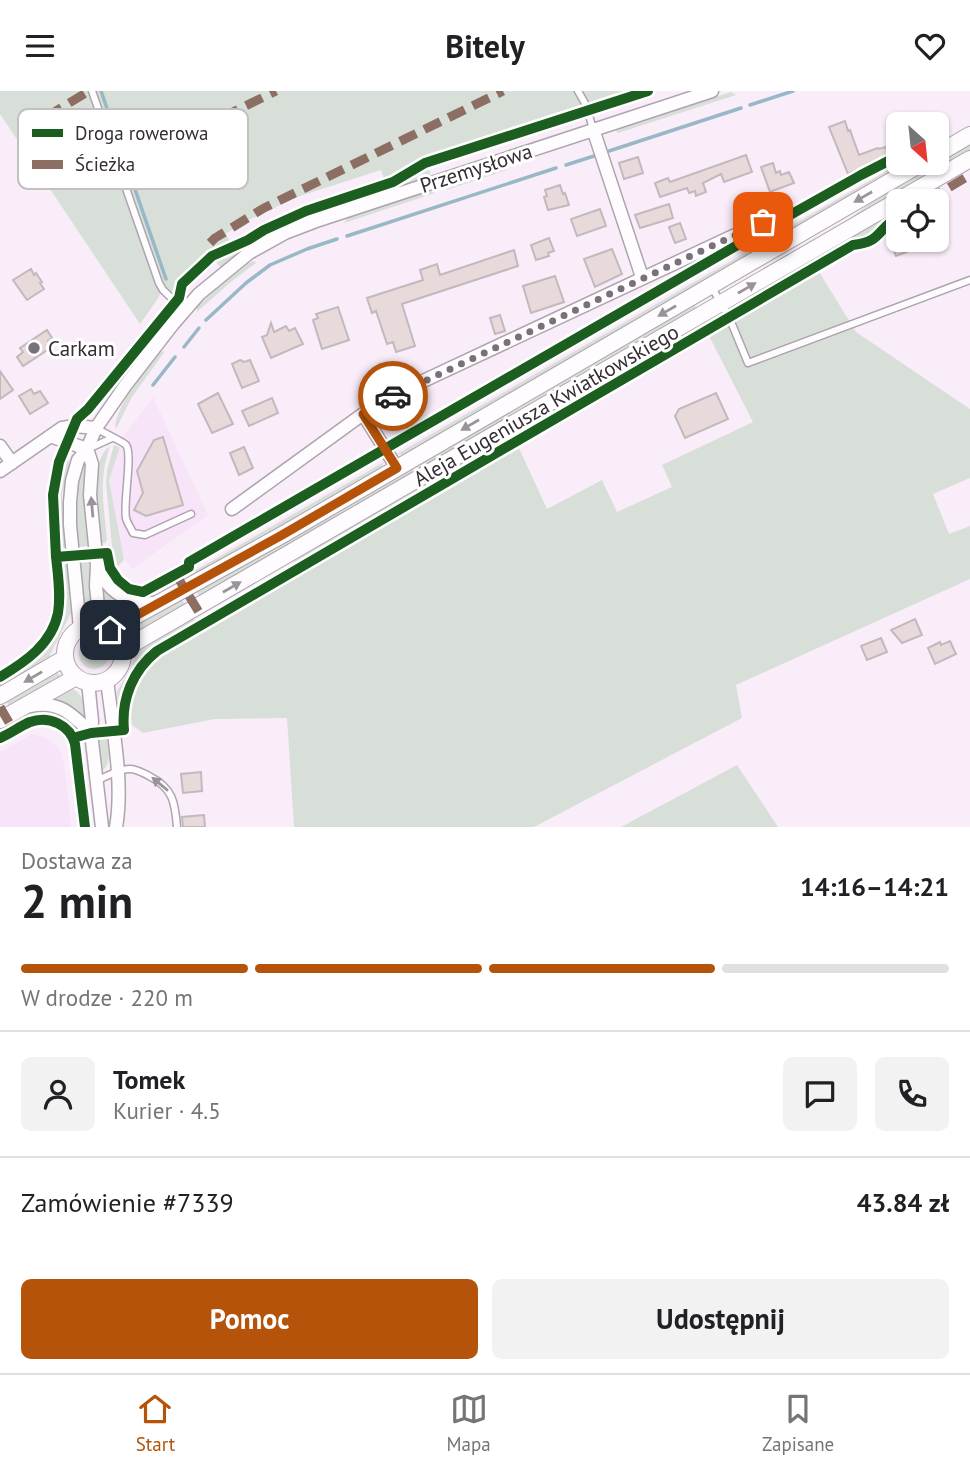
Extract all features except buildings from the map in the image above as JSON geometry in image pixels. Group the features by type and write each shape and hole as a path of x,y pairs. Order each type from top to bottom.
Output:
{"street":[{"name":"Przemysłowa","path":"80,628 69,502 78,460 125,386 199,294 249,253 318,219 712,91"},
{"path":"593,129 642,277"},
{"path":"949,147 970,135"},
{"name":"Aleja Eugeniusza Kwiatkowskiego","path":"122,651 970,159"},
{"name":"Aleja Eugeniusza Kwiatkowskiego","path":"105,628 168,599 901,175"},
{"path":"232,509 383,401 763,222"},
{"path":"363,414 397,468"},
{"path":"0,471 62,428 96,428"},
{"path":"50,436 87,449"},
{"path":"0,446 12,463"},
{"name":"Przemysłowa","path":"87,449 92,464 90,495 97,565 96,586 105,628"},
{"path":"97,565 106,582 125,598 152,604 168,599"},
{"path":"90,625 105,628 121,643 122,651 119,667 107,680 94,683 82,680 67,665 65,658 68,641 80,628 90,625"},
{"path":"0,696 65,658"},
{"path":"0,719 82,680"},
{"path":"82,680 92,721 91,733 102,827"},
{"path":"107,680 117,772 119,811 116,827"},
{"path":"16,711 34,705 58,706 91,733"}],"lane":[{"path":"92,91 98,109"},
{"path":"578,91 586,105 593,129"},
{"path":"126,189 159,283 184,310"},
{"path":"710,285 748,363 970,280"},
{"path":"96,428 124,443 129,450 126,519 134,533 145,535 191,514"},
{"path":"87,449 112,438"},
{"path":"96,781 130,769 162,782 175,805 177,827"}],"shaded area":[{"path":"0,91 634,91 592,105 590,102 579,106 580,109 424,160 385,181 381,170 297,197 225,234 232,243 211,253 193,267 178,282 175,295 166,287 140,324 50,189 248,189 248,109 18,109 18,141 0,114"},
{"path":"731,92 736,95 618,133 615,130"},
{"path":"970,142 970,151 949,163 949,154"},
{"path":"507,165 507,170 446,190 449,184"},
{"path":"428,166 431,176 362,197 394,186"},
{"path":"886,171 887,175 404,455 397,454"},
{"path":"913,175 928,175 904,189 889,189"},
{"path":"862,177 393,451 391,449"},
{"path":"428,191 435,193 344,223 348,217"},
{"path":"886,191 886,199 843,224"},
{"path":"314,213 271,233 220,267 214,259 295,220"},
{"path":"886,216 886,223 872,235 851,241 852,236"},
{"path":"836,244 842,246 737,307 738,302"},
{"path":"254,261 256,263 197,312 197,307 215,290"},
{"path":"818,270 856,332 970,409 970,478 933,494 949,534 970,526 970,579 736,685 742,718 534,827 294,827 287,718 215,719 143,733 132,725 131,695 145,669 160,654 518,446 547,509 602,480 617,512 672,487 662,465 753,422 709,336"},
{"path":"693,305 696,309 200,597 196,591 685,308"},
{"path":"707,319 714,320 285,570 300,556"},
{"path":"165,351 132,397 116,429 117,417 132,388 158,353"},
{"path":"153,397 208,515 132,569 121,553 109,481 111,464 125,434"},
{"path":"114,445 119,447 119,450 109,480 124,560 116,568 106,483"},
{"path":"110,446 103,482 107,540 102,543 97,477 103,454"},
{"path":"67,454 70,466 62,494 65,547 62,547 57,487"},
{"path":"383,454 384,456 195,565 194,562"},
{"path":"84,460 88,546 79,547 77,492"},
{"path":"384,462 381,468 189,578 189,574"},
{"path":"80,562 89,562 94,612 88,615 86,613"},
{"path":"67,564 71,613 48,659 0,687 0,682 34,660 54,636 63,607 62,566"},
{"path":"103,586 136,608 112,618 105,613"},
{"path":"182,599 185,605 130,636 127,630"},
{"path":"193,617 195,621 192,625 150,652 133,672 119,721 117,691 138,650"},
{"path":"94,639 100,640 108,648 108,660 100,668 94,669 88,668 80,660 79,654 80,648 88,640"},
{"path":"56,672 60,675 59,678 9,707 6,700"},
{"path":"73,689 82,699 87,720 52,699"},
{"path":"50,710 60,713 78,728 72,729 47,716 34,717 20,723 16,719 35,711"},
{"path":"32,734 45,737 62,754 71,827 0,827 0,752"},
{"path":"107,739 108,760 103,770 99,740"},
{"path":"737,765 778,827 621,827"}],"waterway":[{"path":"101,91 107,109"},
{"path":"750,105 793,91"},
{"path":"609,151 741,108"},
{"path":"566,165 594,156"},
{"path":"347,236 556,168"},
{"path":"135,189 166,279"},
{"path":"206,320 270,265 337,239"},
{"path":"184,347 199,328"},
{"path":"153,385 175,357"}],"marked path":[{"path":"59,109 89,91"},
{"path":"239,109 276,91"},
{"path":"210,243 264,208 503,91"},
{"path":"946,189 970,175"},
{"path":"175,573 205,622"},
{"path":"0,707 14,731"}],"cycle path":[{"path":"56,557 53,495 59,462 77,419 179,298 182,284 212,256 306,211 393,182 425,163 648,91"},
{"path":"0,677 36,651 55,624 59,599 56,557 107,553 110,568 118,580 129,589 143,592 189,567 189,562 767,228 886,162"},
{"path":"73,738 91,733 124,730 125,707 130,686 141,667 157,651 853,245 869,241 886,227"},
{"path":"0,738 37,720 58,723 69,732 75,744 85,827"}],"way so far":[{"path":"393,396 763,222"}],"place":[{"name":"Carkam","path":"34,348"}],"route":[{"path":"110,630 397,468 363,414 393,396"}]}
